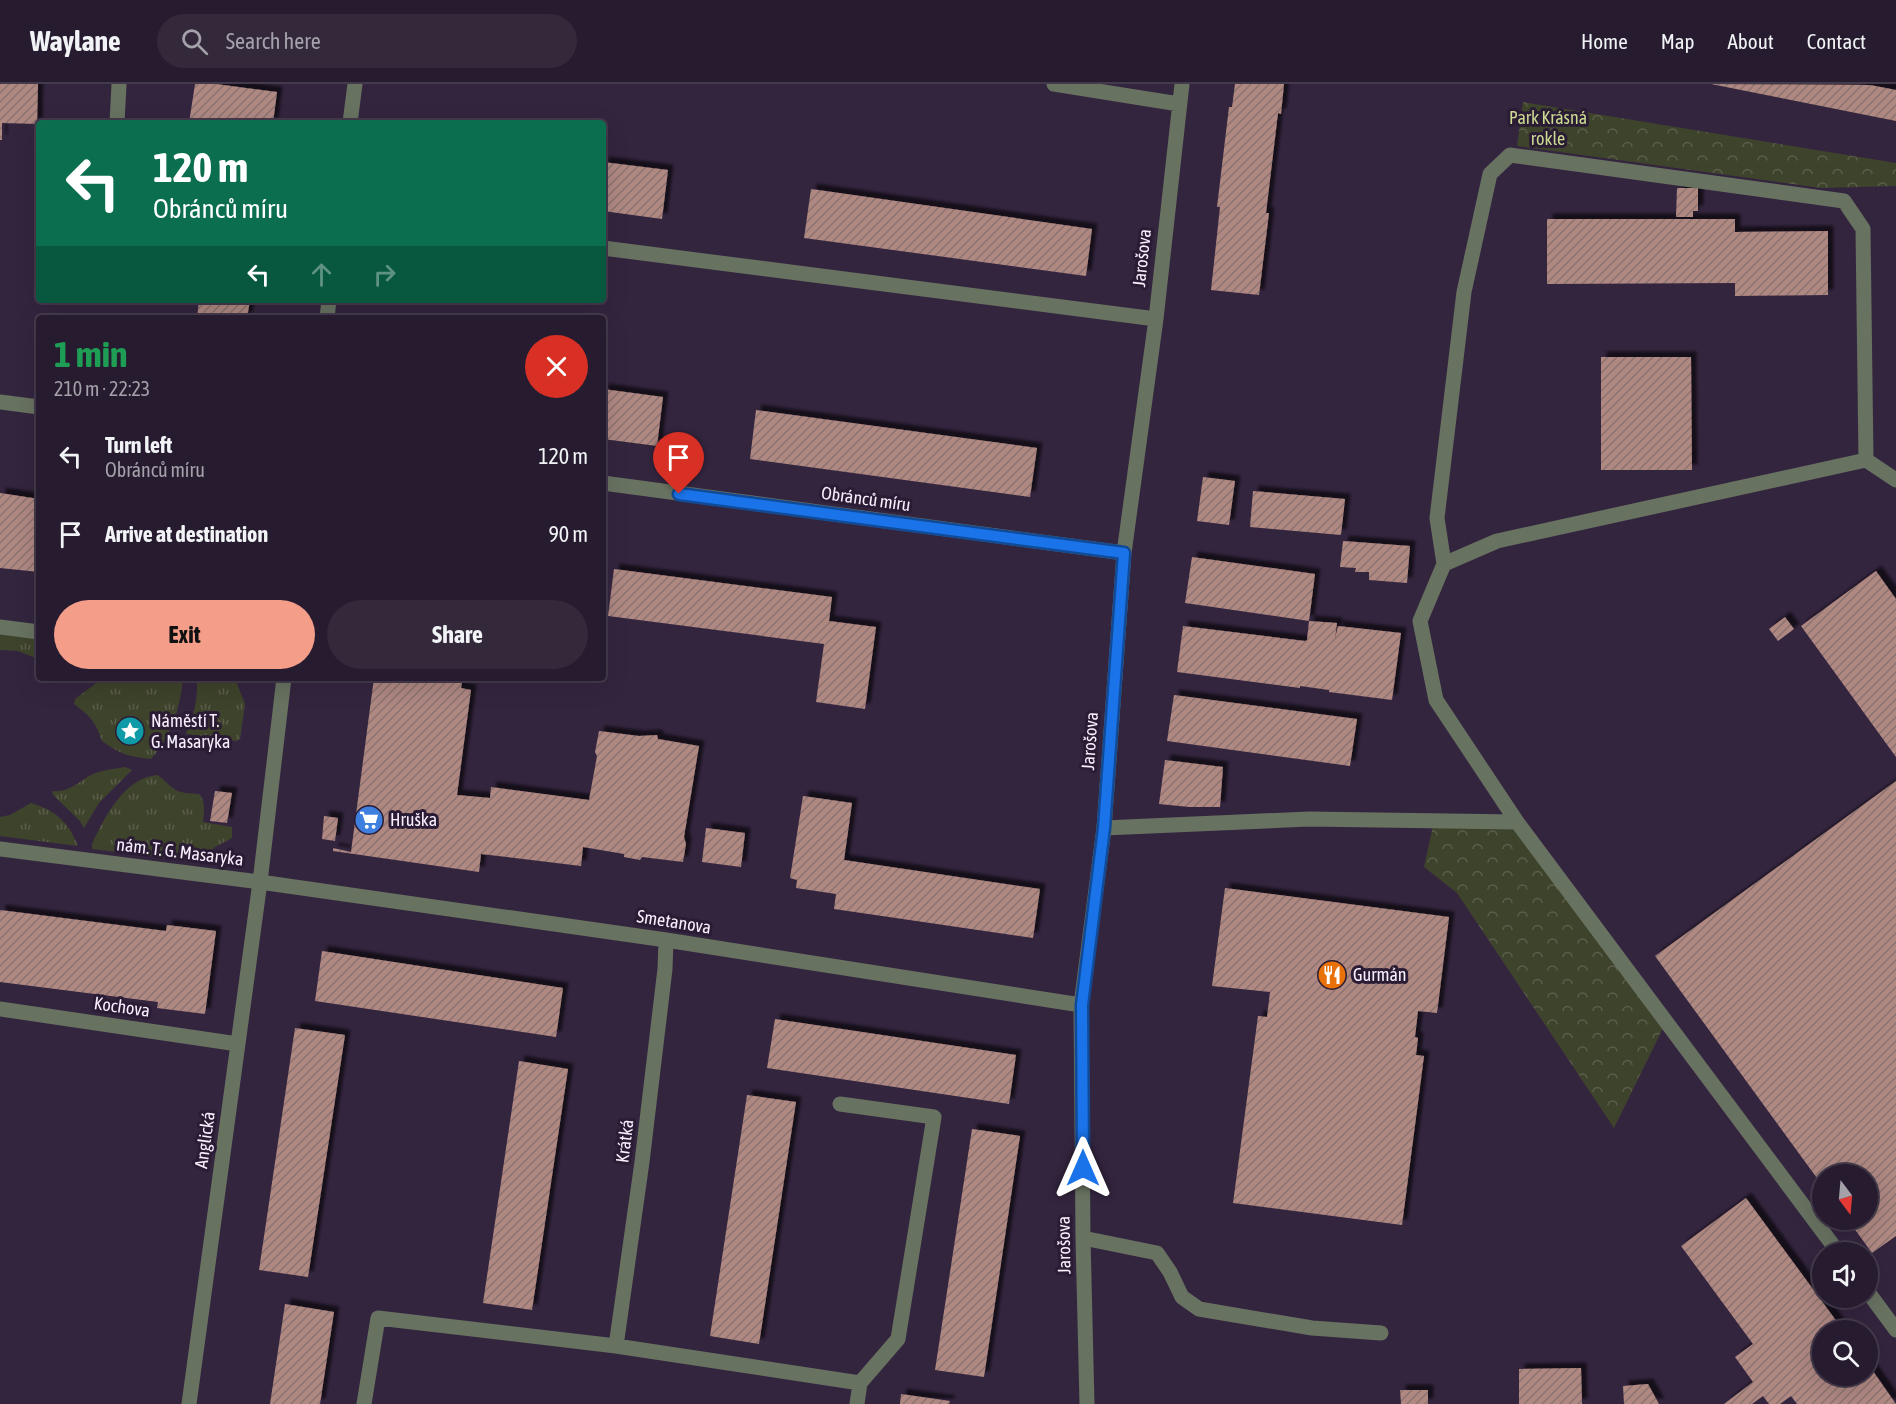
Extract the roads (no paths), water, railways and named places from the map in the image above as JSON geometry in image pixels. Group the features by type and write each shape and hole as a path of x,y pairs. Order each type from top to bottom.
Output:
{"street":[{"path":"117,120 119,84"},
{"path":"350,120 355,84"},
{"path":"1054,84 1179,104"},
{"name":"Jarošova","path":"1087,1404 1083,1238 1082,1005 1104,828 1124,553 1156,319 1182,84"},
{"path":"1831,1242 1517,822 1436,700 1420,621 1444,564 1437,518 1464,292 1490,174 1510,155 1844,201 1863,229 1866,460"},
{"path":"606,248 1156,319"},
{"path":"0,402 36,407"},
{"path":"1444,564 1497,541 1866,460 1896,480"},
{"name":"Obránců míru","path":"606,483 1124,553"},
{"path":"0,627 36,632"},
{"name":"nám. T. G. Masaryka","path":"0,849 260,882 285,681"},
{"path":"1104,828 1309,819 1517,822"},
{"name":"Smetanova","path":"260,882 666,940 1082,1005"},
{"name":"Anglická","path":"189,1404 260,882"},
{"name":"Krátká","path":"616,1346 642,1162 665,969 666,940"},
{"name":"Kochova","path":"0,1009 238,1044"},
{"path":"840,1104 934,1117 898,1339 860,1383 857,1404"},
{"path":"1083,1238 1157,1253 1170,1272 1182,1297 1199,1310 1312,1328 1381,1333"},
{"path":"1878,1306 1896,1330"},
{"path":"364,1404 378,1318 616,1346 860,1383"}],"place":[{"name":"Náměstí T. G. Masaryka","path":"130,731"},
{"name":"Hruška","path":"369,820"},
{"name":"Gurmán","path":"1332,975"}],"park label":[{"name":"Park Krásná rokle","path":"1548,128"}]}
